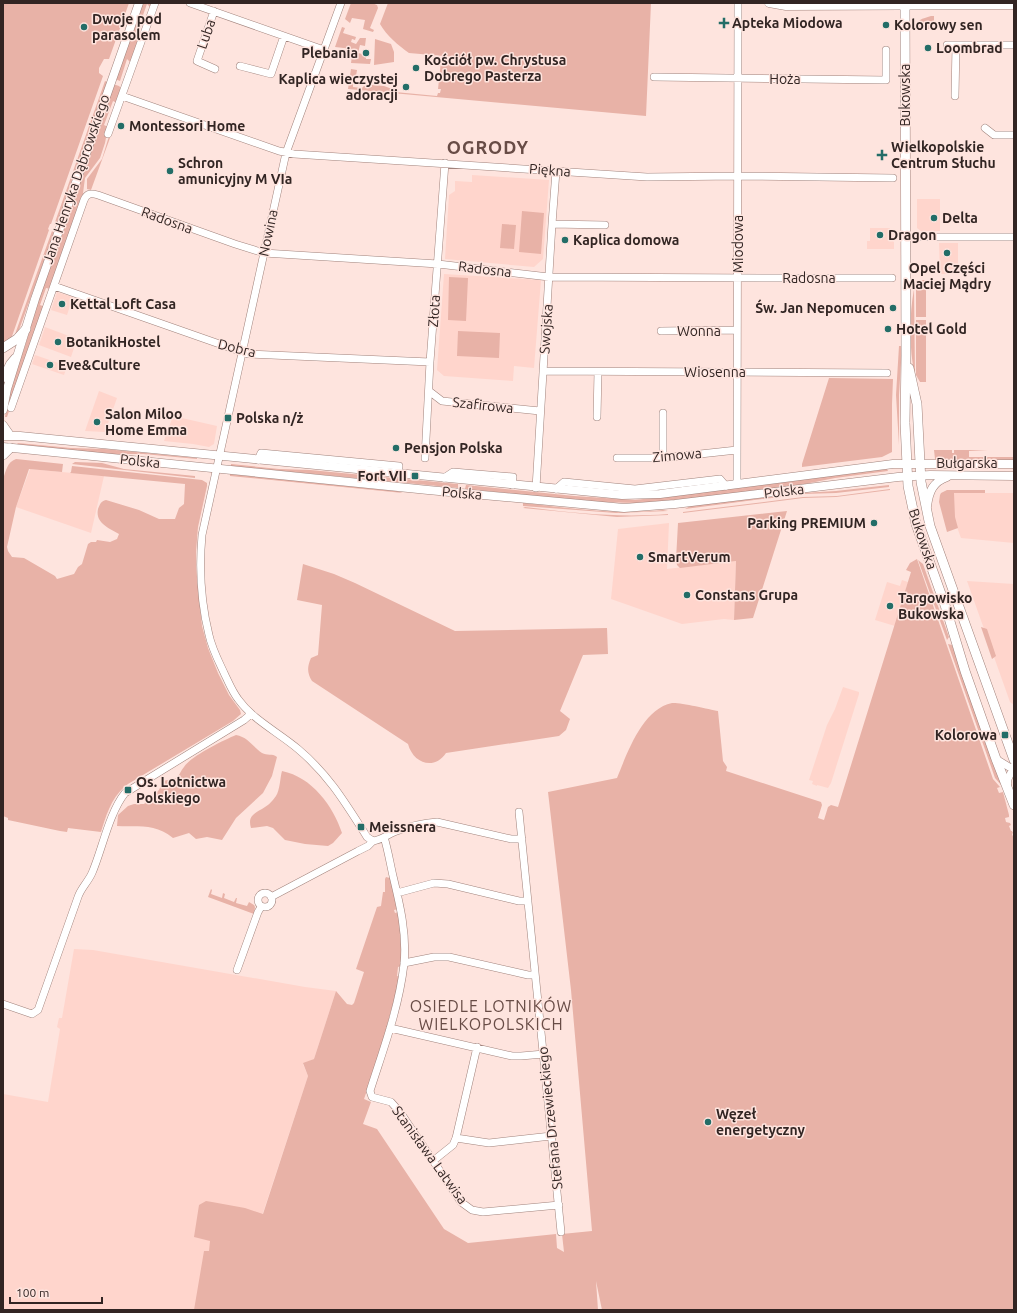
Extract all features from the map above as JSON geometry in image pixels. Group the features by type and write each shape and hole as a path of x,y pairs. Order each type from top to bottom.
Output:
{"main road":[{"name":"Bukowska","path":"905,4 905,389 906,464 908,489 916,524 943,600 965,671 1014,805"},
{"path":"3,348 19,338 26,329"},
{"name":"Bukowska","path":"906,355 917,404 920,476 927,513 935,542 949,575 1014,766"},
{"path":"3,455 6,447"}],"street":[{"name":"Jana Henryka Dąbrowskiego","path":"7,409 5,396 43,272 138,3"},
{"name":"Jana Henryka Dąbrowskiego","path":"108,134 155,3"},
{"path":"190,3 324,50"},
{"name":"Nowina","path":"341,3 286,153 216,469 202,535 200,554 202,594 206,624 213,648 237,698 251,714 298,749 326,776 338,791 367,837 373,841"},
{"name":"Miodowa","path":"737,484 736,330 738,278 738,3"},
{"path":"769,3 786,6 905,4 1014,5"},
{"name":"Luba","path":"214,12 198,61 215,69"},
{"path":"240,66 271,74 284,36"},
{"path":"947,44 1014,45"},
{"path":"955,96 956,45"},
{"name":"Hoża","path":"654,77 886,80 886,50"},
{"name":"Piękna","path":"122,96 286,153 647,177 738,176 893,178"},
{"path":"985,128 994,135 1014,135"},
{"name":"Złota","path":"425,458 430,362 445,163"},
{"name":"Swojska","path":"536,488 556,171"},
{"name":"Jana Henryka Dąbrowskiego","path":"7,409 54,286 84,200 89,194"},
{"name":"Radosna","path":"89,194 98,195 264,253 438,264 549,277 892,278"},
{"path":"552,224 605,225"},
{"path":"906,237 1014,237"},
{"name":"Dobra","path":"54,286 248,354 430,362"},
{"name":"Wonna","path":"661,331 736,330"},
{"name":"Jana Henryka Dąbrowskiego","path":"3,378 10,364 17,356"},
{"name":"Wiosenna","path":"543,371 886,373"},
{"path":"597,417 598,372"},
{"name":"Szafirowa","path":"429,391 442,401 540,411"},
{"path":"663,413 663,458"},
{"path":"3,426 7,436"},
{"name":"Polska","path":"7,436 219,456 259,456 399,470 444,478 536,488 632,496 660,494 920,463"},
{"name":"Polska","path":"6,447 216,469 624,508 675,504 907,476 920,476"},
{"name":"Zimowa","path":"617,458 663,458 737,450"},
{"name":"Bułgarska","path":"920,463 1014,464"},
{"path":"927,513 928,498 933,485 952,475"},
{"name":"Bułgarska","path":"920,476 1014,476"},
{"path":"3,1004 32,1014 36,1012 68,930 78,897 91,874 116,806 128,790 244,720 251,714"},
{"path":"996,759 1014,766 1008,778 1007,787"},
{"name":"Stefana Drzewieckiego","path":"519,812 561,1232"},
{"path":"272,897 368,846 373,841 379,840 397,831 430,822 437,822 511,839 522,839"},
{"path":"384,837 404,932 404,963 401,987 390,1028 512,1056 544,1054"},
{"path":"397,893 434,883 448,884 519,901 528,901"},
{"path":"261,907 258,901 260,894 267,893 272,897"},
{"path":"261,907 270,905 272,897"},
{"path":"237,970 261,907"},
{"path":"404,963 434,957 449,957 528,975 535,975"},
{"name":"Stanisława Latwisa","path":"390,1028 370,1091 372,1097 391,1102 400,1112 461,1202 472,1210 483,1212 559,1205"},
{"path":"433,1161 453,1145 456,1138 477,1047"},
{"path":"456,1138 489,1143 551,1136"}],"shaded area":[{"path":"3,3 129,3 109,59 104,59 99,68 99,73 103,76 48,229 49,230 10,342 3,346"},
{"path":"142,3 152,3 151,8 147,4 138,29 141,34 131,63 127,59 120,81 115,79"},
{"path":"351,3 372,3 377,5 378,8 370,28 374,30 373,32 363,29 365,20 352,18 350,23 345,19"},
{"path":"388,3 651,3 646,116 348,89 351,69 357,70 356,76 353,77 353,87 372,87 372,85 384,86 395,90 395,92 437,96 438,93 440,93 441,89 438,89 441,61 454,62 455,57 409,53 401,47 389,36 380,24"},
{"path":"934,16 934,22 931,22 930,29 916,29 918,21"},
{"path":"342,27 345,28 343,33 356,37 355,40 352,39 351,42 356,44 360,38 366,38 365,46 360,45 358,53 366,57 366,59 371,59 370,64 351,63 353,49 335,47"},
{"path":"375,39 391,44 394,52 394,62 374,65"},
{"path":"105,81 107,82 56,225 54,225"},
{"path":"113,84 122,89 117,103 113,101 104,125 108,127 105,143 100,158 85,178 82,201 51,289 46,288 40,305 45,307 7,417 5,417 9,391 25,346 40,294"},
{"path":"109,136 110,138 91,190 87,189 87,179 102,159"},
{"path":"472,175 549,180 543,259 534,267 445,259 449,195 455,191 455,181 472,182"},
{"path":"917,199 940,199 940,231 921,231 917,228"},
{"path":"522,211 544,213 541,254 519,252"},
{"path":"502,224 516,225 514,249 500,248"},
{"name":"Dragon","path":"870,228 890,228 890,239 894,242 894,249 867,249 867,241 870,241"},
{"path":"52,231 54,233 19,330 14,337"},
{"path":"939,243 958,243 958,274 940,274"},
{"path":"444,274 541,280 534,368 514,366 513,381 444,376 437,370"},
{"path":"449,277 468,278 466,321 448,320"},
{"path":"917,280 926,280 926,317 916,317"},
{"path":"914,289 915,376 910,333"},
{"name":"Kettal Loft Casa","path":"57,292 73,297 67,315 51,310"},
{"path":"916,320 926,320 926,382 920,382 916,375"},
{"name":"BotanikHostel","path":"45,327 77,339 71,357 39,345"},
{"path":"458,331 500,333 499,358 457,356"},
{"path":"899,346 902,346 899,395 899,445 896,395"},
{"name":"Eve&Culture","path":"35,355 67,366 64,375 32,364"},
{"path":"829,378 893,379 892,452 882,457 802,467"},
{"path":"99,391 117,398 105,432 85,431"},
{"path":"173,416 217,426 214,444 209,447 164,441"},
{"path":"17,444 71,448 105,449 197,459 143,454 110,454 20,445"},
{"path":"934,450 952,450 952,453 954,453 954,450 988,450 969,451 969,457 1014,457 1014,460 935,459"},
{"path":"16,459 63,464 62,472 29,469 16,507 7,547 12,557 24,558 55,576 57,579 74,574 78,567 82,564 88,544 91,542 96,542 97,540 110,542 117,539 119,534 107,527 99,518 98,509 103,501 106,500 139,510 159,519 175,519 179,508 184,504 185,484 70,473 72,466 202,480 207,483 198,527 196,552 196,567 202,626 208,648 218,673 241,714 233,721 122,789 114,799 101,832 68,828 67,832 60,831 8,820 8,818 3,816 3,479 9,465"},
{"path":"75,462 102,463 124,469 195,476 195,478 72,464"},
{"path":"231,464 458,484 458,488 231,466"},
{"path":"30,469 104,476 91,533 16,507"},
{"path":"887,469 888,471 835,478 805,484 690,499 635,503 599,502 465,489 466,485 574,496 635,500"},
{"path":"230,474 397,491 403,493 230,476"},
{"path":"889,485 889,487 836,493 802,494 685,509 690,506 802,493"},
{"path":"890,489 836,497 803,498 683,513 803,497 837,496"},
{"path":"947,490 985,490 985,493 954,493 955,517 958,528 947,532 939,502 941,493"},
{"path":"949,493 1014,493 1014,543 961,538 946,497"},
{"path":"523,503 576,509 628,512 668,511 616,513 523,506"},
{"path":"523,508 596,514 668,515 617,517"},
{"path":"787,511 753,618 734,620 736,561 680,568 677,565 678,523"},
{"path":"669,523 667,569 736,561 734,620 724,619 682,624 611,599 618,529"},
{"path":"917,559 993,779 1000,787 997,788 999,793 1003,792 1009,815 1009,817 1005,818 1006,822 1010,823 1011,825 1009,826 1013,833 1014,839 1014,1310 602,1310 596,1281 598,1310 194,1310 204,1251 209,1251 210,1241 194,1237 199,1205 206,1201 245,1208 263,1214 308,1076 303,1063 314,1059 336,991 347,1004 352,1005 354,1003 364,972 356,969 377,907 381,906 383,892 385,892 386,877 390,878 398,909 394,910 395,913 398,912 402,941 401,966 398,967 397,976 400,977 379,1056 364,1099 371,1102 363,1124 377,1129 444,1229 468,1243 556,1234 557,1248 564,1252 562,1234 592,1231 571,990 548,792 617,778 631,745 644,723 661,707 675,703 718,711 723,761 727,767 726,771 821,802 822,805 818,818 824,820 828,807 831,805 838,807 911,572 906,570 910,563"},
{"path":"918,560 923,564 949,637 947,640"},
{"path":"303,564 334,574 355,583 455,631 607,628 608,654 583,655 560,711 570,719 566,730 559,736 446,753 436,762 424,762 414,756 408,744 312,681 308,673 308,667 311,658 318,655 322,605 297,600"},
{"name":"Targowisko Bukowska","path":"902,580 908,582 895,626 875,620 887,582 900,586"},
{"path":"967,581 1014,584 1014,705 1010,702"},
{"path":"981,627 987,629 996,656 992,659"},
{"path":"948,644 952,645 1003,786 995,778"},
{"path":"843,687 859,692 859,694 831,783 828,788 817,786 812,784 813,781 809,780 827,725"},
{"path":"236,735 247,740 262,753 277,757 272,776 263,793 236,818 222,840 207,837 196,839 189,833 173,838 160,830 153,828 140,826 117,826 118,815 128,806 134,804 144,804 159,790 163,781 177,778 183,768 193,758 216,744"},
{"path":"282,771 303,779 320,794 327,803 342,833 333,843 328,846 305,844 285,840 273,828 267,826 251,828 251,817 268,805 276,796"},
{"path":"211,889 211,894 222,898 223,893 225,894 224,898 234,902 237,898 236,903 247,906 249,902 255,907 254,914 208,897"},
{"path":"74,949 93,950 305,987 336,991 314,1059 303,1064 308,1076 231,1310 3,1310 3,1094 48,1102 60,1029 57,1027 59,1018 62,1018"}],"place":[{"name":"Apteka Miodowa","path":"724,23"},
{"name":"Kolorowy sen","path":"886,25"},
{"name":"Dwoje pod parasolem","path":"84,27"},
{"name":"Loombrad","path":"928,48"},
{"name":"Plebania","path":"366,53"},
{"name":"Kościół pw. Chrystusa Dobrego Pasterza","path":"416,68"},
{"name":"Kaplica wieczystej adoracji","path":"406,87"},
{"name":"Montessori Home","path":"121,126"},
{"name":"Wielkopolskie Centrum Słuchu","path":"882,155"},
{"name":"Schron amunicyjny M VIa","path":"170,171"},
{"name":"Delta","path":"934,218"},
{"name":"Dragon","path":"880,235"},
{"name":"Kaplica domowa","path":"565,240"},
{"name":"Opel Części Maciej Mądry","path":"947,253"},
{"name":"Kettal Loft Casa","path":"62,304"},
{"name":"Św. Jan Nepomucen","path":"893,308"},
{"name":"Hotel Gold","path":"888,329"},
{"name":"BotanikHostel","path":"58,342"},
{"name":"Eve&Culture","path":"50,365"},
{"name":"Polska n/ż","path":"228,418"},
{"name":"Salon Miloo Home Emma","path":"97,422"},
{"name":"Pensjon Polska","path":"396,448"},
{"name":"Fort VII","path":"415,476"},
{"name":"Parking PREMIUM","path":"874,523"},
{"name":"SmartVerum","path":"640,557"},
{"name":"Constans Grupa","path":"687,595"},
{"name":"Targowisko Bukowska","path":"890,606"},
{"name":"Kolorowa","path":"1005,735"},
{"name":"Os. Lotnictwa Polskiego","path":"128,790"},
{"name":"Meissnera","path":"361,827"},
{"name":"Węzeł energetyczny","path":"708,1122"}],"district":[{"name":"OGRODY","path":"488,148"},
{"name":"OSIEDLE LOTNIKÓW WIELKOPOLSKICH","path":"491,1015"}]}
